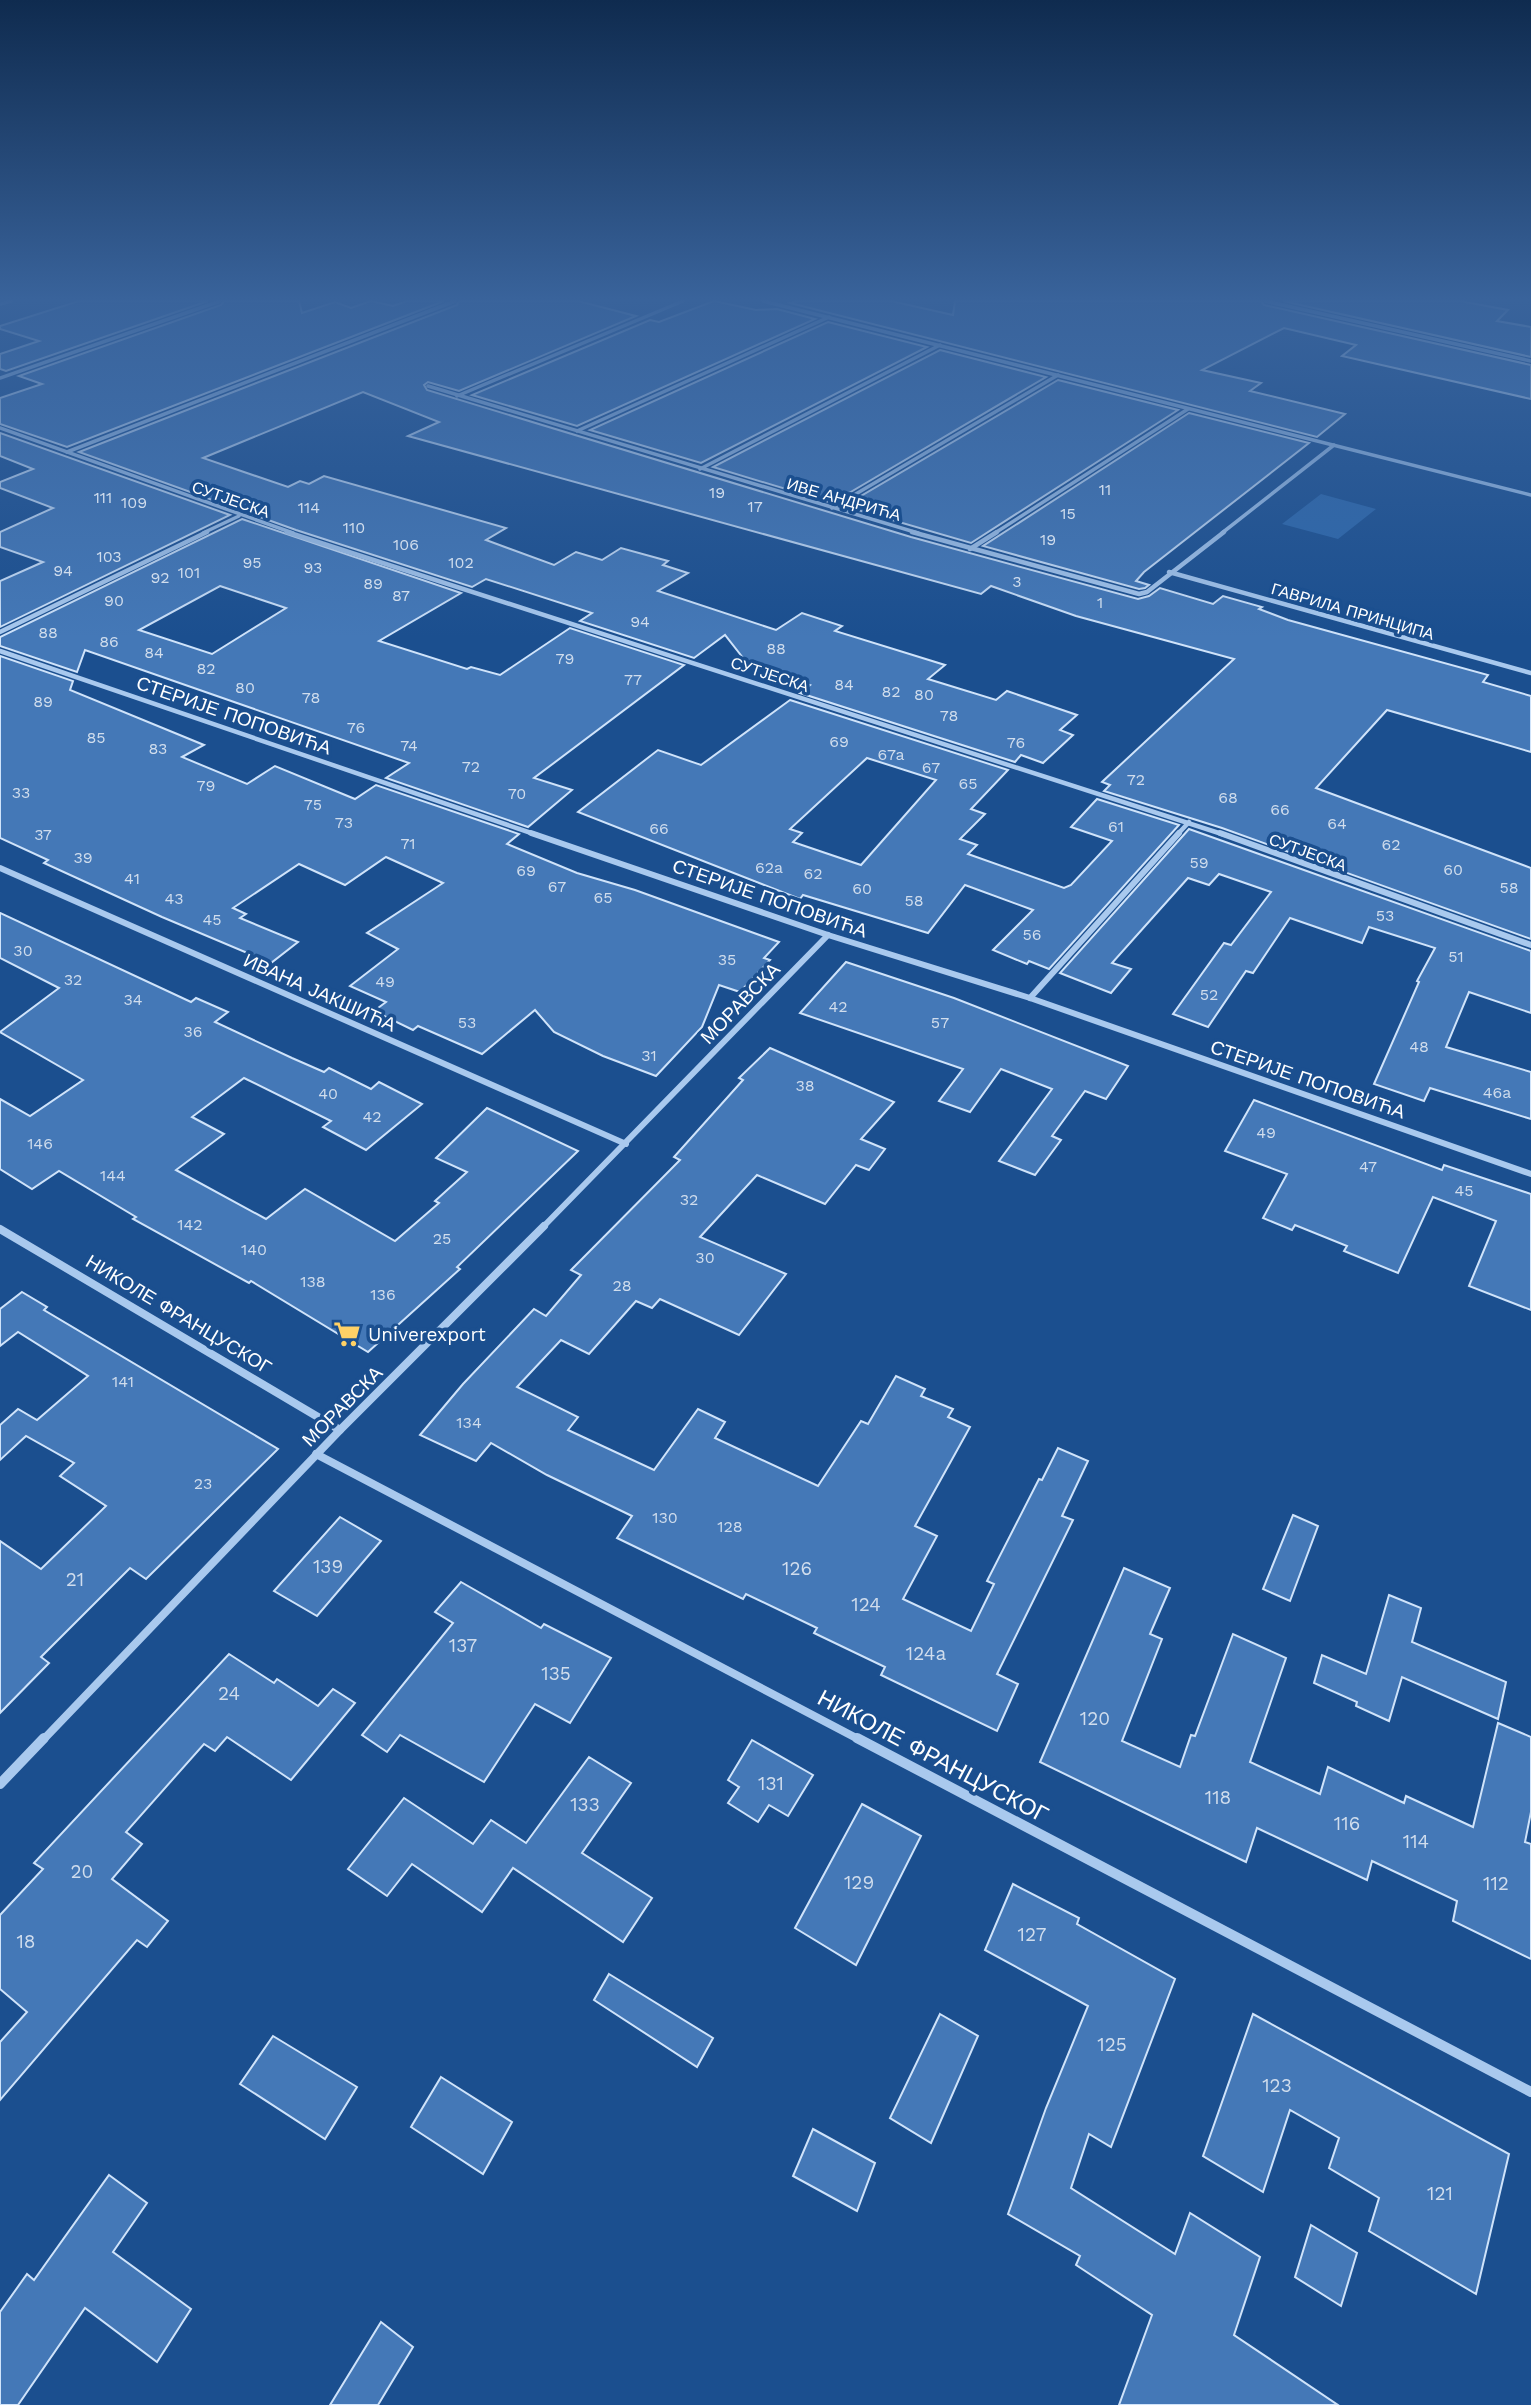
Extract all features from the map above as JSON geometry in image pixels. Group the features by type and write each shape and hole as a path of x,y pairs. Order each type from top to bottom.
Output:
{"street":[{"path":"66,452 166,413"},
{"name":"ИВЕ АНДРИЋА","path":"514,413 1126,593 1147,592 1334,444"},
{"path":"576,432 617,413"},
{"path":"699,469 807,413"},
{"path":"832,508 993,413"},
{"path":"970,549 1180,413"},
{"path":"1209,413 1531,495"},
{"name":"СУТЈЕСКА","path":"0,428 239,516 1189,822 1531,945"},
{"path":"0,632 239,516"},
{"name":"ГАВРИЛА ПРИНЦИПА","path":"1169,572 1531,673"},
{"name":"СТЕРИЈЕ ПОПОВИЋА","path":"0,651 828,935 1030,998 1531,1174"},
{"path":"1030,998 1189,822"},
{"name":"ИВАНА ЈАКШИЋА","path":"0,868 626,1144"},
{"name":"МОРАВСКА","path":"0,1784 316,1454 626,1144 828,935"},
{"name":"НИКОЛЕ ФРАНЦУСКОГ","path":"0,1229 340,1430"},
{"name":"НИКОЛЕ ФРАНЦУСКОГ","path":"316,1454 1531,2092"}],"shaded area":[{"path":"1321,494 1376,509 1338,539 1282,524"}],"building":[{"path":"0,413 154,413 67,447 0,424"},
{"path":"179,413 312,413 203,458 288,487 300,481 309,484 324,476 506,528 486,540 554,565 576,552 602,560 621,548 668,561 663,565 688,573 658,591 776,630 802,613 842,626 835,631 945,665 928,679 996,700 1007,691 1077,715 1060,730 1073,735 1043,763 1021,755 1015,762 800,693 810,685 747,663 725,635 694,658 580,621 592,613 486,579 472,587 296,530 79,452"},
{"path":"417,413 503,413 911,537 1138,599 1149,596 1160,588 1213,604 1223,596 1262,607 1259,609 1288,620 1488,675 1483,682 1531,696 1531,752 1387,710 1316,788 1531,868 1531,939 1222,828 1104,791 1110,785 1102,782 1234,659 1076,616 991,586 981,594 408,436 439,422"},
{"path":"534,413 605,413 577,426"},
{"path":"627,413 798,413 701,463 590,430"},
{"path":"817,413 984,413 832,503 713,467"},
{"path":"1002,413 1173,413 971,543 844,506"},
{"path":"1189,413 1309,443 1144,572 1136,581 1149,585 1145,588 1139,589 983,546"},
{"path":"1224,413 1345,414 1317,437"},
{"path":"0,433 230,515 0,627 0,581 43,562 0,547 0,532 53,508 0,488 0,482 33,469 0,456"},
{"path":"242,519 461,593 379,641 467,669 471,667 500,675 570,628 684,665 534,778 572,790 528,827 386,778 409,763 85,650 77,672 0,646 0,637","holes":["220,586 286,608 212,654 139,630"]},
{"path":"0,656 73,681 70,690 204,745 182,757 247,784 275,766 355,799 376,785 519,834 507,844 577,873 635,890 779,942 764,958 770,960 740,992 719,985 702,1027 656,1076 603,1056 554,1032 535,1010 482,1054 418,1026 413,1030 374,1011 386,1002 350,986 398,949 367,933 443,883 386,857 345,885 299,864 233,908 246,914 240,918 298,942 271,963 44,863 48,860 0,838"},
{"path":"790,700 1008,770 971,809 985,814 960,839 977,845 968,854 1064,888 1071,885 1112,841 1071,827 1097,799 1179,825 1049,969 1029,961 1027,964 993,950 1033,910 965,885 928,933 803,895 800,899 578,812 658,750 701,765","holes":["867,758 936,780 861,865 793,842 802,833 790,829"]},
{"path":"1189,829 1531,951 1531,1013 1469,992 1446,1047 1531,1072 1531,1119 1430,1088 1424,1101 1374,1084 1419,982 1417,981 1435,948 1369,927 1362,943 1290,918 1253,973 1246,971 1208,1027 1173,1014 1224,943 1231,945 1271,892 1219,874 1209,885 1188,878 1112,963 1131,969 1111,993 1060,973"},
{"path":"0,913 191,1002 196,998 228,1012 215,1022 292,1058 324,1072 329,1068 371,1089 379,1082 422,1104 366,1150 323,1127 331,1121 244,1078 192,1117 224,1134 176,1170 266,1219 305,1189 395,1241 439,1203 435,1201 467,1172 436,1158 487,1108 578,1151 457,1267 460,1269 368,1352 251,1281 249,1283 133,1219 136,1217 59,1171 32,1189 0,1169 0,1099 30,1116 83,1080 0,1032 59,988 0,958"},
{"path":"846,962 954,998 1128,1066 1106,1099 1085,1091 1052,1136 1061,1140 1035,1175 999,1161 1052,1089 1001,1069 970,1112 939,1101 963,1069 800,1013"},
{"path":"770,1048 894,1102 861,1139 885,1149 869,1170 856,1165 825,1204 757,1175 700,1237 786,1274 739,1335 660,1299 652,1308 636,1301 589,1354 561,1340 517,1387 578,1417 568,1430 654,1470 698,1409 725,1422 715,1438 818,1486 861,1421 868,1424 896,1376 925,1389 921,1396 953,1409 948,1417 970,1427 915,1526 937,1536 903,1599 971,1631 994,1584 987,1581 1039,1479 1042,1480 1058,1448 1088,1461 1062,1516 1073,1520 997,1674 1018,1684 997,1731 881,1675 885,1667 814,1633 817,1628 746,1594 743,1599 617,1538 632,1516 547,1475 491,1443 476,1461 420,1435 463,1384 534,1309 546,1316 581,1275 571,1270 680,1160 674,1157 743,1080 739,1078"},
{"path":"1254,1100 1442,1170 1444,1165 1531,1194 1531,1310 1469,1286 1496,1221 1433,1197 1398,1273 1344,1251 1347,1246 1295,1225 1292,1230 1263,1218 1287,1174 1225,1151"},
{"path":"22,1292 47,1307 44,1310 278,1449 146,1579 130,1568 41,1657 49,1663 0,1713 0,1541 41,1569 106,1506 60,1476 74,1463 26,1436 0,1460 0,1425 18,1409 37,1420 88,1376 18,1332 0,1346 0,1309"},
{"path":"1293,1515 1318,1526 1290,1601 1263,1589"},
{"path":"340,1517 381,1541 317,1616 274,1591"},
{"path":"1124,1568 1170,1588 1150,1634 1162,1639 1122,1741 1180,1767 1191,1735 1195,1736 1233,1634 1286,1658 1250,1762 1320,1794 1328,1767 1404,1803 1406,1796 1473,1827 1498,1723 1531,1737 1531,1812 1525,1842 1531,1844 1531,1959 1453,1921 1457,1901 1372,1861 1367,1880 1257,1828 1246,1862 1040,1762"},
{"path":"461,1582 541,1628 544,1624 611,1658 570,1723 535,1704 484,1782 400,1735 387,1752 362,1735 453,1623 435,1612"},
{"path":"1389,1595 1421,1608 1412,1642 1506,1682 1498,1719 1402,1677 1389,1721 1356,1706 1357,1702 1314,1683 1322,1655 1366,1674"},
{"path":"229,1654 274,1683 277,1679 318,1706 333,1689 355,1703 291,1780 227,1737 215,1751 204,1744 126,1832 142,1844 112,1879 168,1921 147,1947 137,1940 0,2100 0,2042 27,2012 0,1989 0,1915 43,1869 34,1863"},
{"path":"752,1740 813,1775 788,1816 769,1805 758,1822 728,1803 739,1787 728,1780"},
{"path":"589,1757 631,1783 582,1853 652,1898 623,1942 513,1868 482,1912 412,1864 387,1896 348,1869 404,1798 473,1844 491,1820 526,1843"},
{"path":"862,1804 921,1836 856,1965 795,1928"},
{"path":"1013,1884 1079,1918 1077,1924 1175,1979 1111,2147 1089,2134 1071,2188 1175,2254 1190,2213 1260,2257 1234,2335 1338,2405 1119,2405 1152,2315 1076,2265 1080,2256 1008,2214 1046,2108 1088,2006 985,1950"},
{"path":"609,1974 713,2038 697,2067 594,2000"},
{"path":"940,2014 978,2036 931,2143 890,2118"},
{"path":"1253,2014 1509,2154 1476,2294 1369,2231 1379,2198 1329,2168 1339,2138 1290,2110 1263,2192 1203,2156"},
{"path":"273,2036 357,2087 325,2139 240,2084"},
{"path":"441,2077 512,2122 483,2174 411,2127"},
{"path":"813,2129 875,2163 857,2211 793,2176"},
{"path":"109,2175 147,2203 113,2252 191,2309 157,2362 85,2308 18,2405 0,2405 0,2312 27,2274 34,2280"},
{"path":"1311,2225 1357,2253 1341,2306 1295,2277"},
{"path":"381,2322 413,2347 378,2405 330,2405"}],"place":[{"name":"Univerexport","path":"347,1334"}]}
